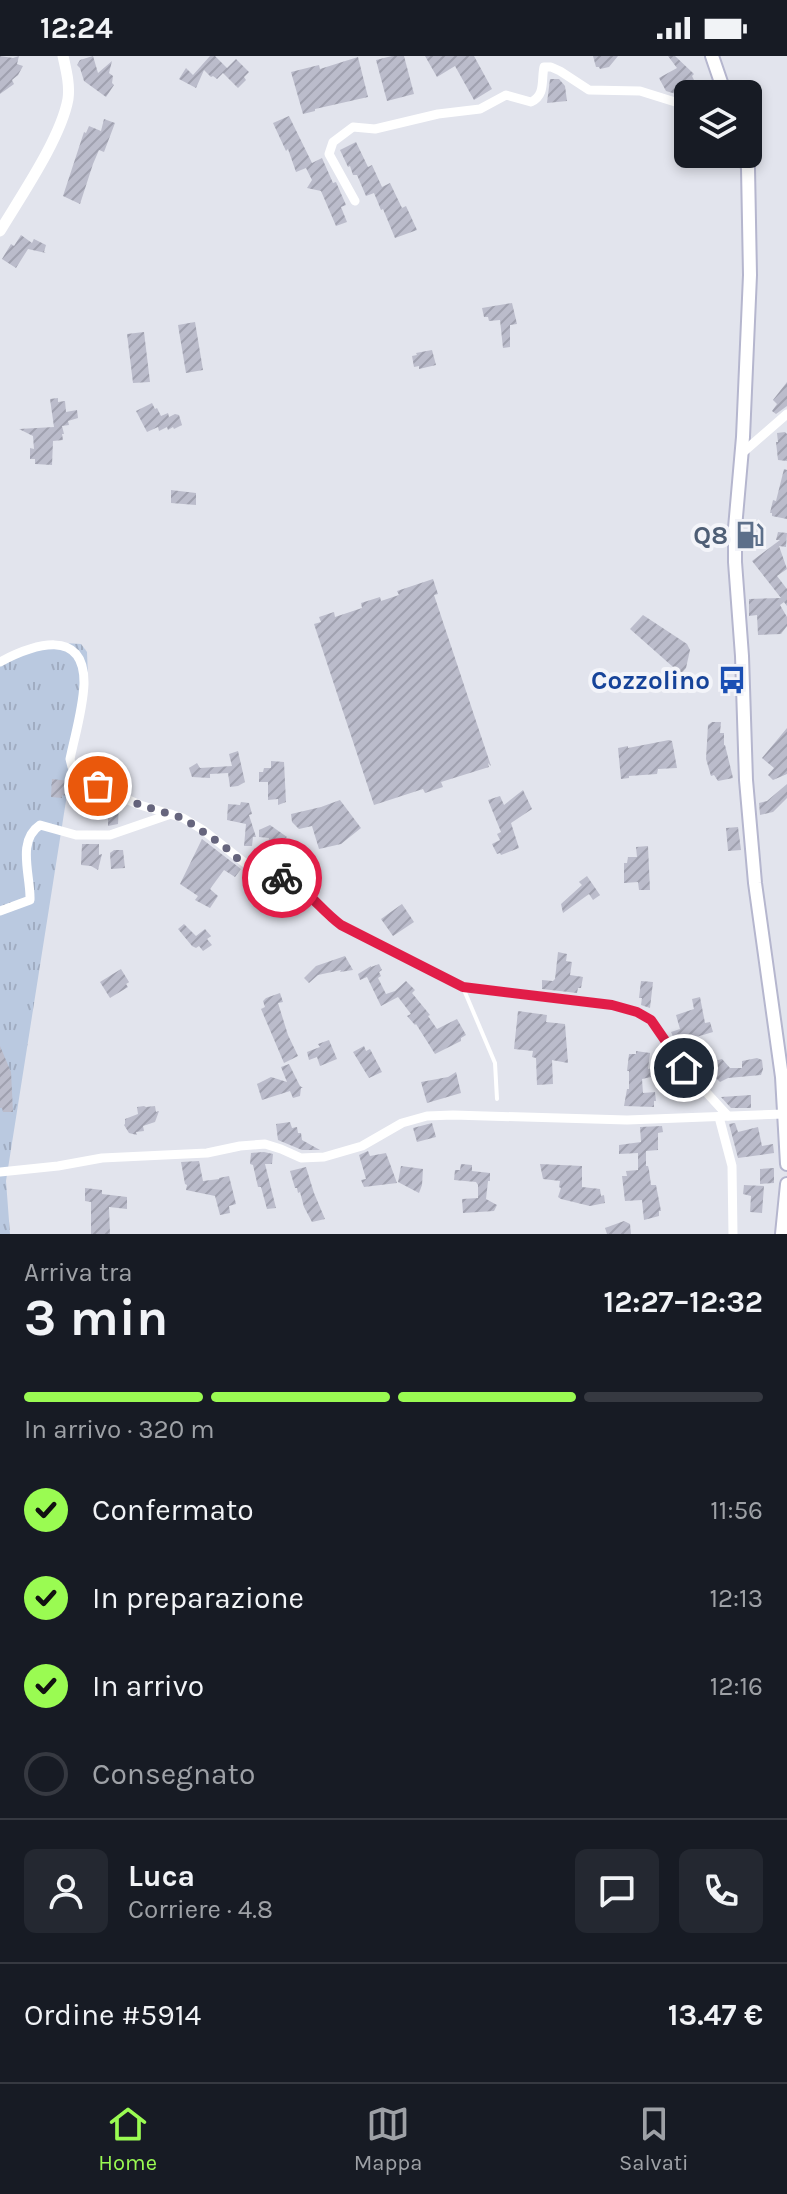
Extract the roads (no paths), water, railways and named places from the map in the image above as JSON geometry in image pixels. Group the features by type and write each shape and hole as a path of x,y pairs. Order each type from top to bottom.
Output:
{"main road":[{"path":"712,56 720,80"},
{"path":"748,168 750,275 735,562 746,780 755,883 782,1077 787,1164"},
{"path":"782,1234 787,1184"}],"street":[{"path":"0,231 61,121 68,98 63,56"},
{"path":"545,56 547,67"},
{"path":"355,201 329,154 333,142 348,128 375,129 438,114 480,109 506,95 531,102 538,99 544,67 547,67"},
{"path":"547,67 560,71 589,90 640,91 674,102"},
{"path":"741,454 787,414"},
{"path":"0,662 37,645 54,644 75,654 80,661 84,682 70,759 72,767 117,795 183,818 250,867 303,888 341,925 463,987 612,1005 637,1012 651,1020 684,1068 724,1116 732,1166 733,1234"},
{"path":"0,911 30,900 27,844 30,833 40,825 76,835 110,835 171,814"},
{"path":"0,1172 102,1158 207,1153 265,1144 301,1158 324,1157 362,1146 402,1123 427,1116 627,1120 785,1114"}],"lane":[{"path":"463,987 495,1063 497,1099"}],"place":[{"name":"Q8","path":"750,535"},
{"name":"Cozzolino","path":"732,680"}]}
